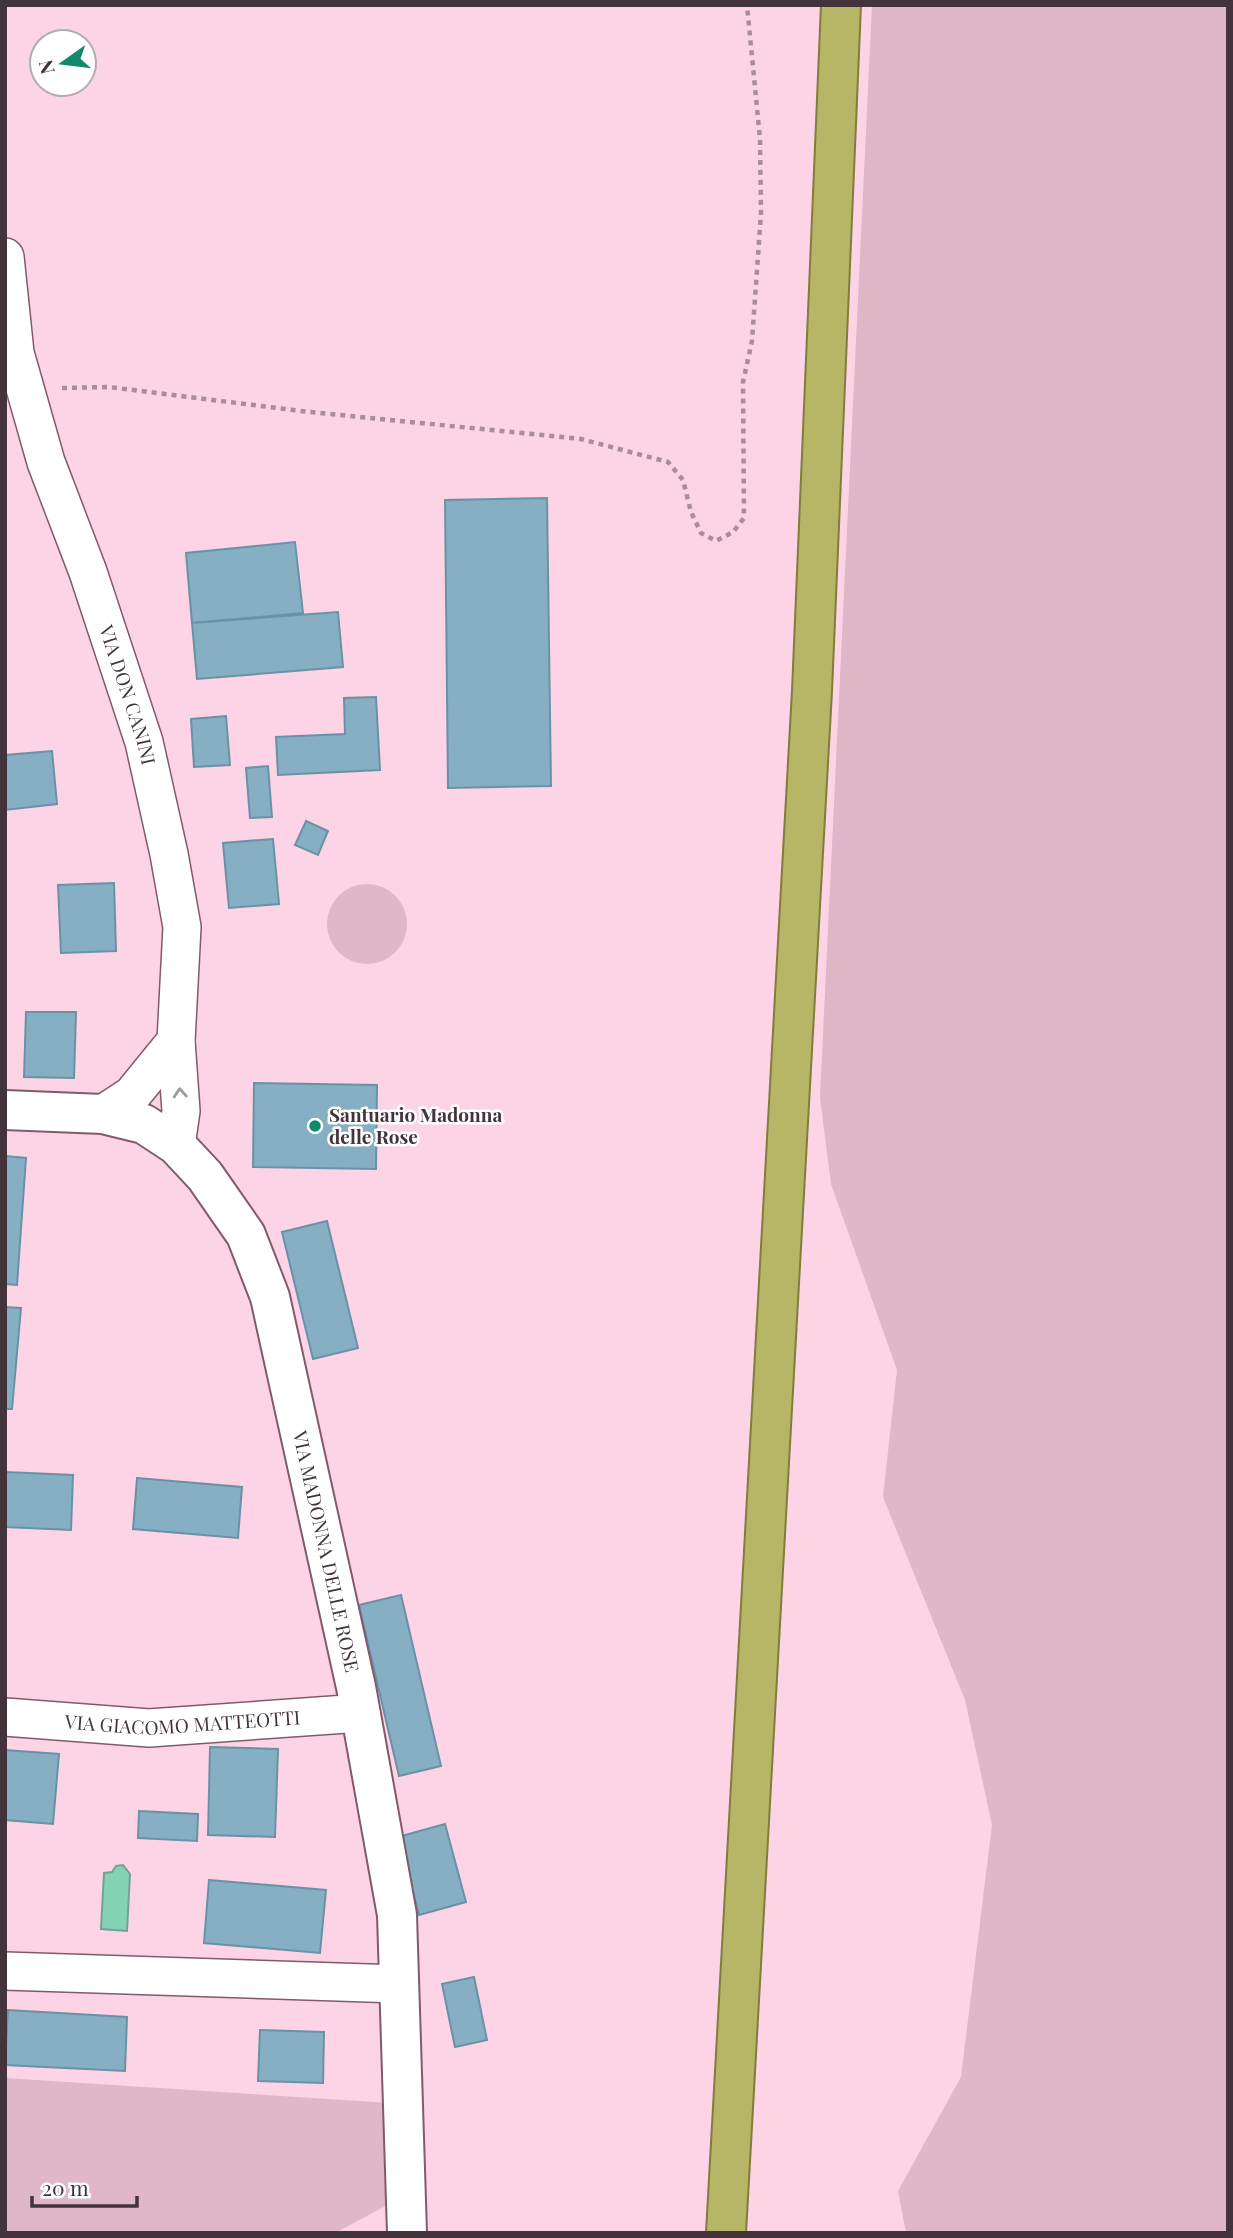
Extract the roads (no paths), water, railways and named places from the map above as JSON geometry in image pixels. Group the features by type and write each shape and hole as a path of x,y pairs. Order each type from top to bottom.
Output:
{"highway":[{"path":"726,2233 811,705 842,5"}],"street":[{"name":"VIA DON CANINI","path":"5,257 15,353 46,462 88,572 147,754 182,927 176,1041 181,1111 176,1145"},
{"path":"103,1114 132,1095 176,1041"},
{"name":"VIA MADONNA DELLE ROSE","path":"5,1110 103,1114 144,1124 176,1145 205,1176 246,1235 270,1297 361,1713 397,1915 407,2233"},
{"name":"VIA GIACOMO MATTEOTTI","path":"5,1717 149,1728 361,1713"},
{"path":"5,1971 399,1984"}],"place":[{"name":"Santuario Madonna delle Rose","path":"315,1126"}]}
